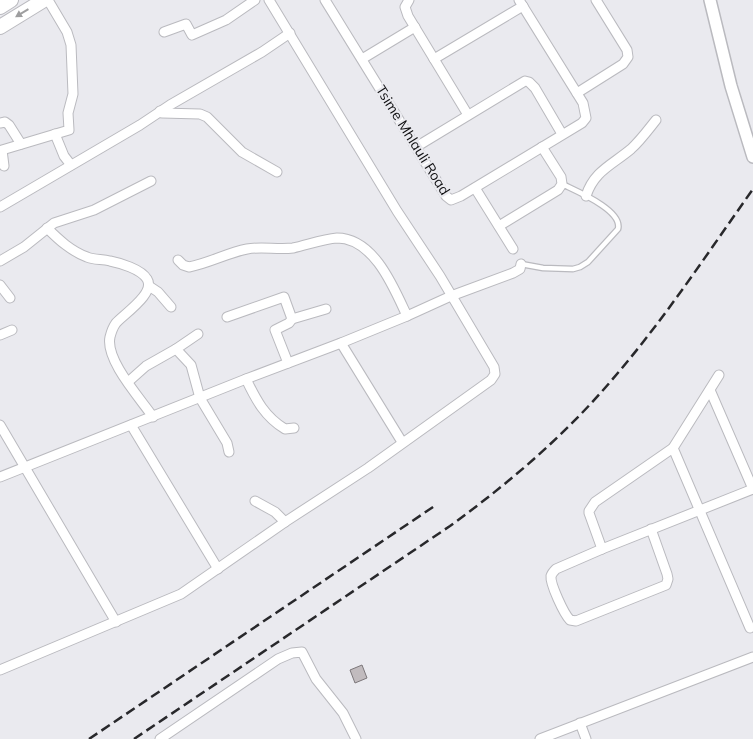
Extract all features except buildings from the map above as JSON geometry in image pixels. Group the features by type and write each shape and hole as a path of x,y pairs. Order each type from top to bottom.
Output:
{"main road":[{"path":"0,7 11,0"},
{"path":"0,27 44,0"},
{"path":"710,0 726,66 753,157"}],"street":[{"path":"4,166 1,151 69,130 68,113 73,94 71,45 67,32 48,0"},
{"path":"164,32 186,24 192,35 226,20 254,0"},
{"path":"0,670 181,594 285,522 368,468 491,380 495,374 494,367 440,276 393,204 269,0"},
{"name":"Tsime Mhlauli Road","path":"325,0 446,196 451,200 475,188 582,123 586,118 583,104 577,93"},
{"path":"409,0 405,7 408,16 468,115"},
{"path":"434,59 521,3 577,93 623,64 628,56 627,50 596,0"},
{"path":"362,59 415,27"},
{"path":"0,207 262,52 290,33"},
{"path":"416,147 525,81 535,88 562,134"},
{"path":"160,111 162,113 200,114 207,117 242,152 277,172"},
{"path":"586,196 590,183 607,166 632,149 656,120"},
{"path":"0,123 5,122 9,125 21,144"},
{"path":"55,134 64,156 71,165"},
{"path":"499,226 558,190 562,184 561,176 542,147"},
{"path":"0,261 24,247 54,223 94,210 150,182"},
{"path":"475,188 513,249"},
{"path":"47,228 68,246 87,257 110,261 142,274 148,280 149,286 144,296 114,325 110,338 110,352 128,382 153,417"},
{"path":"178,260 183,265 189,267 246,249 288,248 336,238 348,240 361,245 375,259 390,281 407,316"},
{"path":"0,477 341,343 451,296 513,274 520,268 521,264"},
{"path":"0,285 10,298"},
{"path":"149,286 158,292 171,307"},
{"path":"227,317 284,297 292,319"},
{"path":"288,363 275,330 289,324 292,319 326,309"},
{"path":"0,335 12,330"},
{"path":"128,382 146,366 198,334"},
{"path":"341,343 402,442"},
{"path":"176,349 191,365 200,398 227,443 229,452"},
{"path":"602,549 588,513 591,506 673,448 719,375"},
{"path":"246,379 256,400 267,415 285,429 294,428"},
{"path":"651,529 667,574 666,584 576,621 570,620 564,614 552,581 552,573 556,570 602,549 651,529 753,489 710,390"},
{"path":"0,425 116,622"},
{"path":"131,426 218,569"},
{"path":"673,448 750,628"},
{"path":"255,501 275,512 285,522"},
{"path":"160,739 278,659 292,653 302,652 316,679 342,713 356,739"},
{"path":"540,739 753,657"},
{"path":"580,724 586,739"}],"lane":[{"path":"521,264 543,268 573,269 580,267 588,262 614,235 619,225 615,215 586,196 562,184"}],"railway":[{"path":"134,739 450,526 535,458 593,401 649,335 753,189"},
{"path":"89,739 436,505"}]}
